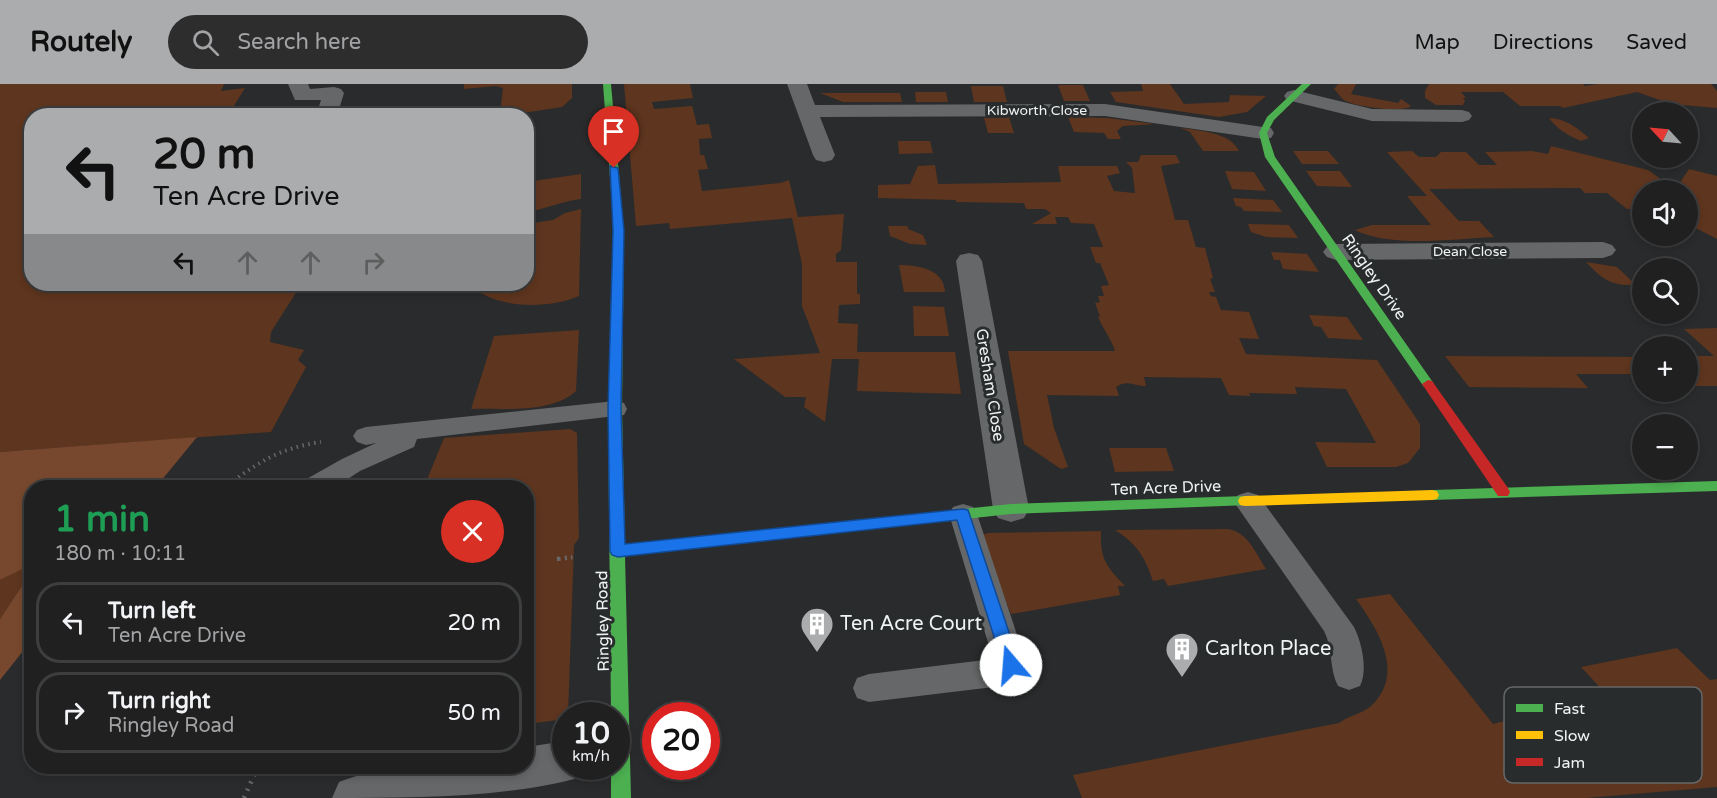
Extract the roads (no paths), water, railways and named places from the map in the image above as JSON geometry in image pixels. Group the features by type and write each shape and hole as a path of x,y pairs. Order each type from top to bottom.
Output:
{"street":[{"path":"298,84 302,96 334,93 329,108"},
{"name":"Ringley Road","path":"607,84 619,231 615,409 619,702"},
{"path":"797,84 824,155"},
{"path":"1263,133 1270,119 1300,90 1372,115 1427,110 1462,116"},
{"name":"Kibworth Close","path":"809,111 1105,110 1263,133"},
{"name":"Ringley Drive","path":"1263,133 1270,157 1503,492"},
{"name":"Dean Close","path":"1336,252 1603,250"},
{"name":"Gresham Close","path":"969,261 1011,509"},
{"name":"Ten Acre Drive","path":"618,551 1011,509 1717,486"},
{"path":"534,767 552,764"},
{"path":"355,798 496,774"},
{"name":"Ringley Road","path":"620,780 621,798"}],"lane":[{"path":"366,436 615,409"},
{"path":"327,480 379,451 436,429"},
{"path":"1248,502 1335,622 1343,636 1349,676"},
{"path":"869,688 1002,672 1011,665 963,514"}],"place":[{"name":"Ten Acre Court","path":"817,653"},
{"name":"Carlton Place","path":"1182,678"}]}
